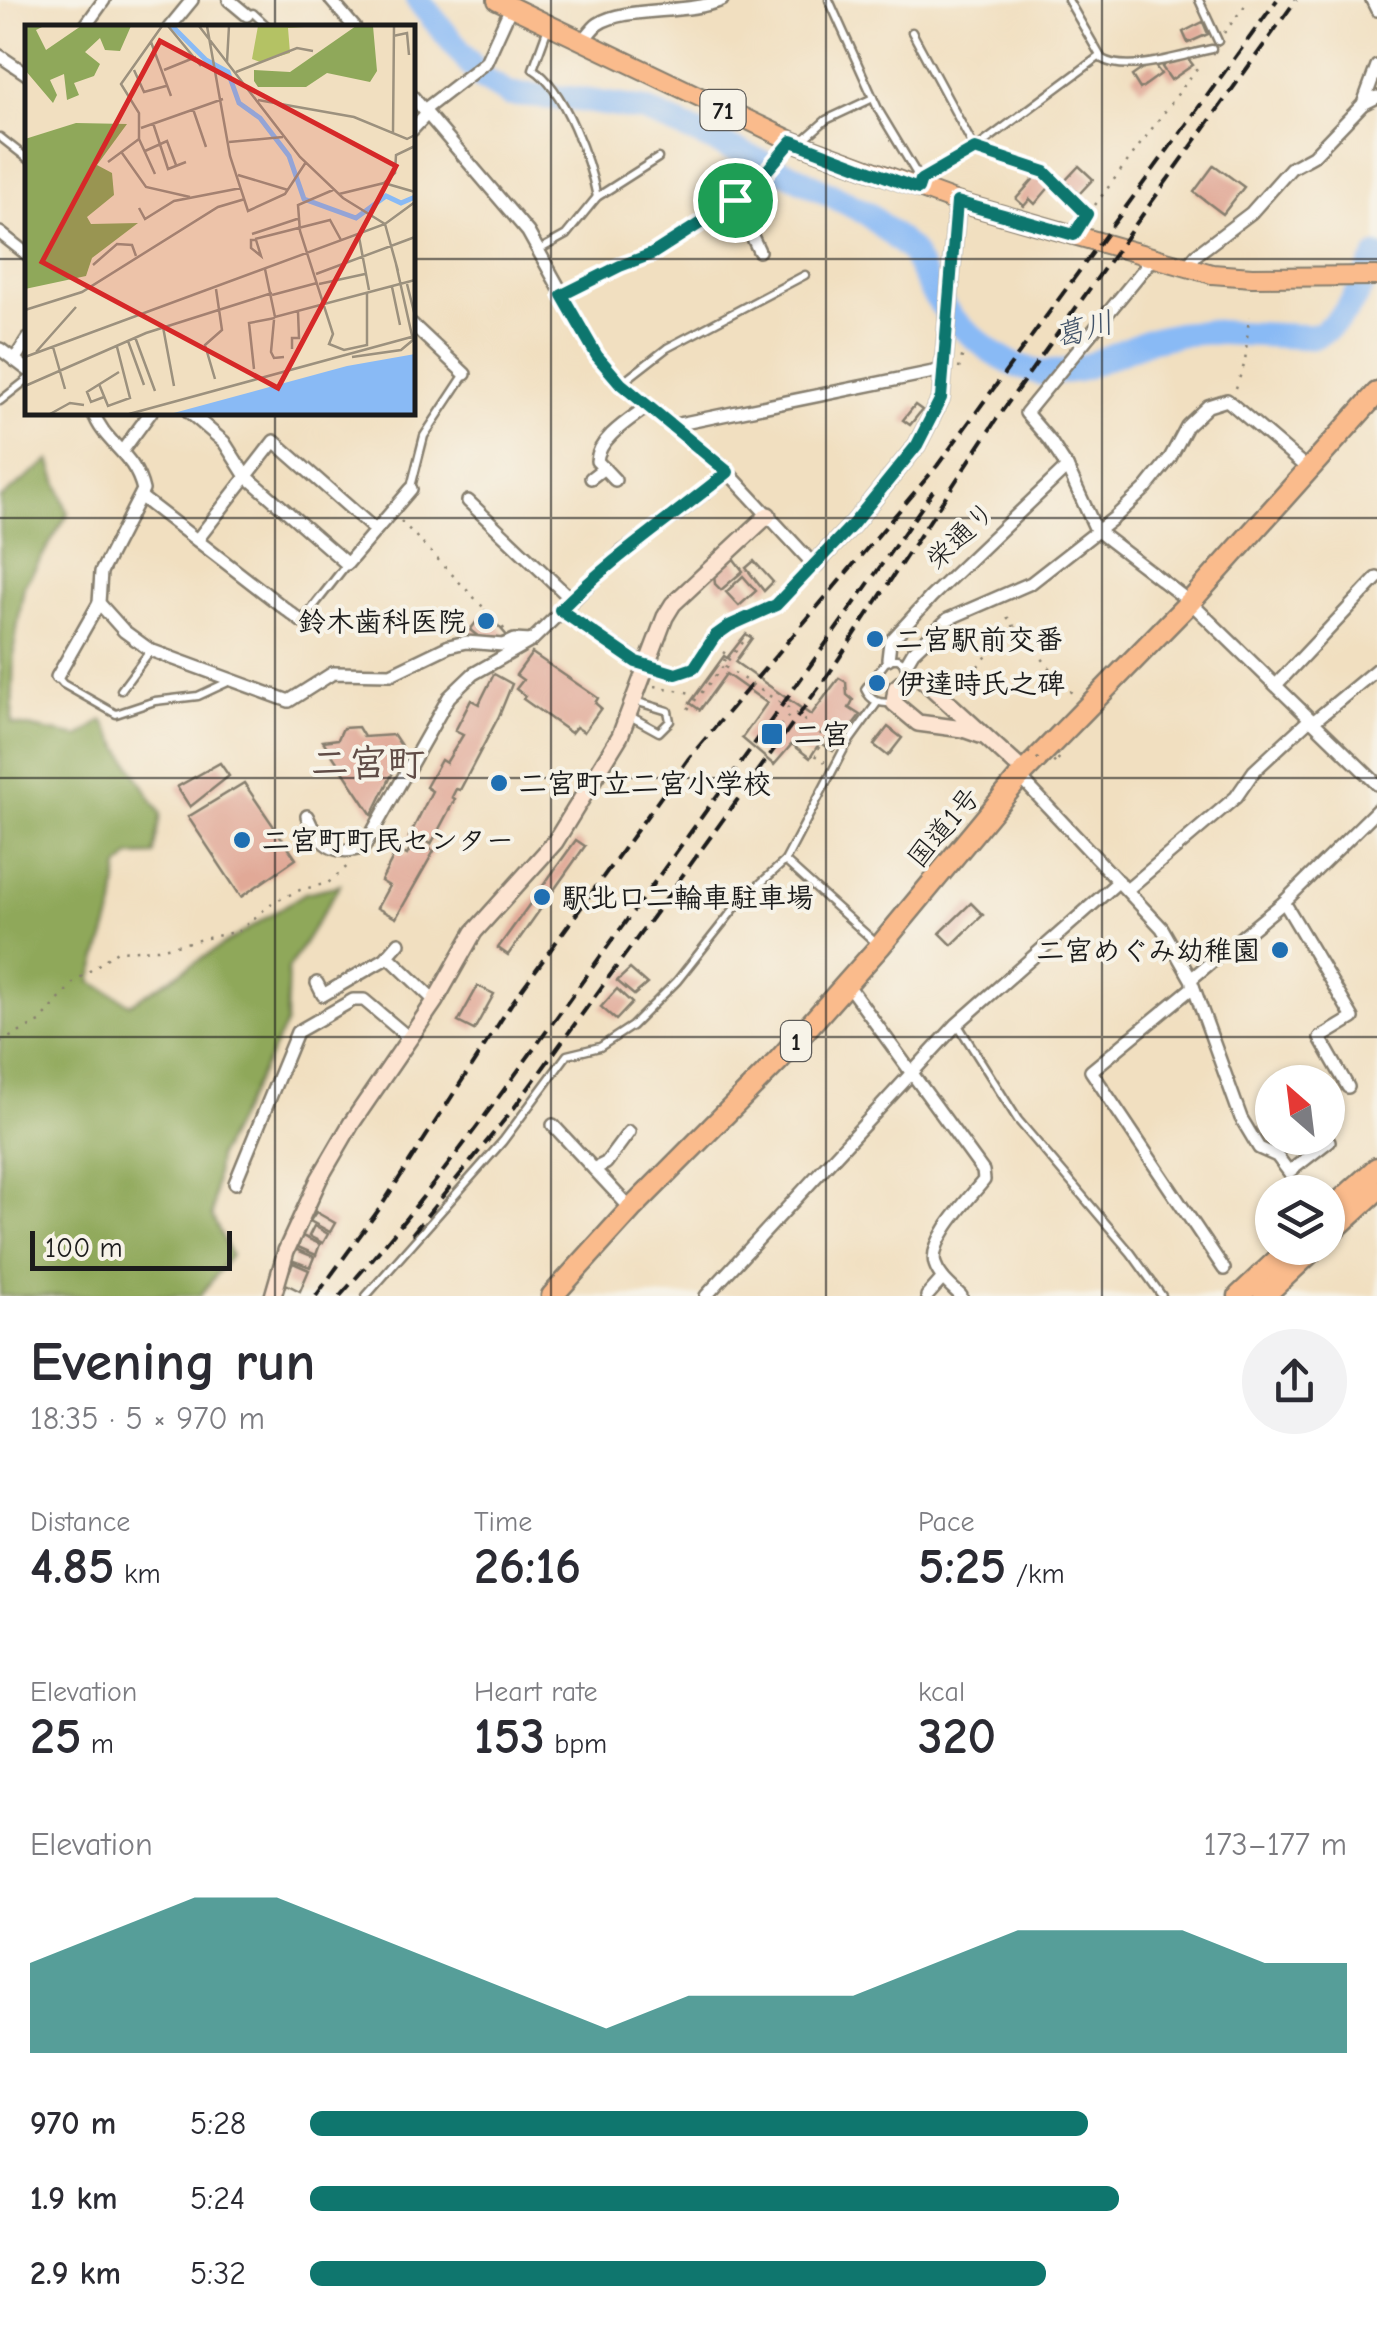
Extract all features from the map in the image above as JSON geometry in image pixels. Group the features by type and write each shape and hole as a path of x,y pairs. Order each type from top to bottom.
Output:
{"highway":[{"name":"国道1号","path":"552,1296 631,1209 738,1102 880,946 1024,767 1190,602 1375,400"},
{"path":"1345,1197 1377,1168"},
{"path":"1345,1219 1377,1190"},
{"path":"1239,1296 1272,1265"},
{"path":"1264,1296 1297,1265"}],"main road":[{"name":"71","path":"504,4 791,146 919,184 957,202 1212,274 1252,278 1377,276"}],"street":[{"path":"86,25 104,0"},
{"path":"171,25 192,0"},
{"path":"228,0 247,14"},
{"path":"331,0 352,25"},
{"path":"582,42 598,23 624,15 703,8 722,0"},
{"path":"1372,0 1377,10"},
{"path":"415,126 456,84 486,62 504,4"},
{"path":"0,56 25,69"},
{"path":"1364,104 1377,66"},
{"path":"1186,267 1197,254 1251,214 1291,168 1313,156 1364,104 1377,97"},
{"path":"415,99 528,232 597,356 621,384 728,472 814,565 917,445 941,398 957,202"},
{"path":"562,295 652,254 749,192 791,146"},
{"path":"735,200 760,250"},
{"path":"0,233 25,253"},
{"path":"1152,259 1026,413 1050,441 1096,530 1190,602 1377,784"},
{"path":"415,327 465,374"},
{"path":"14,360 25,344"},
{"path":"0,349 25,368"},
{"path":"674,425 943,367"},
{"path":"983,736 918,723 885,703 909,669 914,652 948,618 1031,582 1114,518 1146,488 1170,458 1187,426 1208,406 1227,400 1309,470"},
{"path":"615,480 597,461 598,452 612,435 648,406"},
{"path":"57,677 99,603 101,572 141,497 140,478 123,450 101,433 94,415"},
{"path":"123,450 149,415"},
{"path":"192,415 224,442 245,475 347,564 410,488"},
{"path":"197,540 274,441 374,528"},
{"path":"591,478 604,468"},
{"name":"栄通り","path":"888,660 890,642 931,597 1066,468"},
{"path":"308,816 316,837 327,847 342,852 364,847 449,697 474,674 531,641 623,551 680,512 728,472"},
{"path":"141,497 302,622"},
{"path":"468,501 571,599"},
{"path":"273,1296 286,1251 319,1179 351,1124 435,1001 474,932 554,842 632,708 645,666 673,604 768,515"},
{"path":"1276,685 1377,578"},
{"path":"99,603 124,631 150,650 289,702 333,673 391,674 466,642 503,645 514,640 531,641"},
{"path":"560,610 645,666"},
{"path":"909,669 956,698 983,736 1024,767 1162,928 1192,983 1230,1092 1255,1140"},
{"path":"707,1296 957,1024 1236,796 1254,771 1377,670"},
{"path":"933,726 954,720 958,712 956,698"},
{"path":"1224,1269 1091,1071 1284,902 1377,810"},
{"path":"1284,902 1352,1018 1320,1038 1348,1087"},
{"path":"317,983 324,995 388,956 399,943"},
{"path":"388,956 435,1001"},
{"path":"846,984 983,1171 984,1180 939,1238 933,1259 943,1278 961,1296"},
{"path":"235,1184 296,1032 352,1000 364,1000 409,1038"},
{"path":"554,1124 631,1209"},
{"path":"594,1169 606,1163 629,1132"},
{"path":"233,1146 248,1152"},
{"path":"1275,1155 1289,1172 1311,1155"},
{"path":"927,1296 943,1278"}],"lane":[{"path":"828,0 873,98 919,184 975,149 1100,56"},
{"path":"1068,0 1100,56 1110,64 1126,66 1212,50"},
{"path":"1199,0 1218,40"},
{"path":"247,14 253,13 266,25"},
{"path":"550,26 533,69 546,77 584,150 597,197"},
{"path":"912,32 975,149 1045,172 1087,214"},
{"path":"791,146 826,120 873,98"},
{"path":"0,137 25,157"},
{"path":"538,251 566,236 597,197 658,158"},
{"path":"621,384 668,348 805,274"},
{"path":"410,488 424,436 465,374"},
{"path":"0,402 25,381"},
{"path":"302,622 347,564"},
{"path":"645,666 676,674 694,668 715,636 776,605 814,565"},
{"path":"121,690 147,660 150,650"},
{"path":"366,1296 503,1141 567,1055 600,1046 632,1026 677,981 738,904 785,861 846,747 885,703 868,696 865,689 888,660 898,658 909,669"},
{"path":"57,677 116,714 155,701 198,696 228,682"},
{"path":"632,708 668,711 670,722 659,732 632,708"},
{"path":"785,861 880,946"},
{"path":"957,1024 1018,1120 1162,1296"}],"path":[{"path":"1218,40 1249,0"},
{"path":"1087,214 1212,50"},
{"path":"1231,404 1244,362 1249,316"},
{"path":"393,512 514,640"},
{"path":"992,598 1079,702"},
{"path":"956,698 1014,626"},
{"path":"688,709 750,635"},
{"path":"723,652 728,656 721,664 794,710 833,744"},
{"path":"649,684 691,693"},
{"path":"780,726 794,710"},
{"path":"822,760 814,754 825,738"},
{"path":"1024,767 1049,766 1060,757 1053,766"},
{"path":"0,1042 40,1022 74,982 117,951 158,949 238,931 272,903 328,883 364,847"}],"green space":[{"path":"50,460 68,514 24,586 14,648 12,724 79,737 103,720 161,814 154,855 130,856 119,868 114,907 91,981 130,1004 305,893 340,885 288,969 286,1024 218,1156 212,1216 231,1255 200,1296 0,1296 0,499"}],"building":[{"path":"1203,22 1208,34 1188,43 1183,32"},
{"path":"1186,56 1193,65 1171,80 1162,67 1175,57 1179,61"},
{"path":"1152,62 1161,74 1140,89 1132,76"},
{"path":"1214,165 1244,187 1223,214 1194,192"},
{"path":"1079,166 1093,179 1079,194 1065,181"},
{"path":"1039,173 1052,184 1035,204 1030,199 1024,206 1016,199"},
{"path":"915,405 922,410 910,425 903,420"},
{"path":"733,558 743,571 721,590 714,576"},
{"path":"754,561 773,582 764,591 746,568"},
{"path":"743,576 756,591 739,606 726,592"},
{"name":"鈴木歯科医院","path":"485,611 509,638 504,641 479,637 470,630"},
{"path":"746,634 752,638 735,662 811,715 839,678 846,682 847,695 853,700 849,708 860,715 833,751 820,742 810,758 792,744 774,765 742,738 767,703 726,674 700,710 690,703 724,656 727,658"},
{"path":"532,653 598,698 595,703 601,708 584,732 576,727 571,733 523,699 525,696 516,689 523,680 516,675"},
{"path":"494,674 512,684 499,716 460,790 456,789 452,797 455,799 431,844 409,837 432,791 426,787 441,760 446,763 463,735 455,731 471,700 479,704"},
{"path":"358,727 364,737 394,735 404,750 372,815 323,741 338,739 343,728"},
{"path":"888,727 902,738 888,756 874,745"},
{"path":"220,763 229,776 190,807 177,787"},
{"name":"二宮町町民センター","path":"244,783 296,859 241,897 188,817"},
{"name":"駅北口二輪車駐車場","path":"576,840 585,846 508,955 498,948"},
{"path":"414,841 434,851 396,918 377,908 389,886 381,881 397,850 407,855"},
{"path":"971,903 983,915 952,945 940,933"},
{"path":"630,969 647,984 634,995 617,981"},
{"path":"478,986 494,994 474,1030 458,1022"},
{"path":"617,989 632,1003 616,1020 601,1007"},
{"path":"316,1212 335,1223 330,1232 310,1221"},
{"path":"314,1226 328,1234 323,1243 309,1236"},
{"path":"302,1236 320,1244 316,1255 298,1247"},
{"path":"295,1249 314,1257 310,1267 291,1260"},
{"path":"293,1263 309,1270 300,1291 284,1283"}],"waterway":[{"name":"葛川","path":"418,0 482,78 509,94 644,110 796,177 868,214 911,251 932,292 953,320 994,354 1041,373 1077,370 1147,341 1180,334 1312,337 1343,314 1377,257"}],"railway":[{"path":"316,1296 380,1208 512,1003 689,758 937,466 1277,0"},
{"path":"412,1234 514,1108 830,672 1000,414 1296,0"},
{"path":"340,1296 410,1214 508,1085 933,491"}],"place":[{"name":"鈴木歯科医院","path":"486,621"},
{"name":"二宮駅前交番","path":"875,639"},
{"name":"伊達時氏之碑","path":"877,683"},
{"name":"二宮","path":"772,734"},
{"name":"二宮町立二宮小学校","path":"499,783"},
{"name":"二宮町町民センター","path":"242,840"},
{"name":"駅北口二輪車駐車場","path":"542,897"},
{"name":"二宮めぐみ幼稚園","path":"1280,950"}],"district":[{"name":"二宮町","path":"368,763"}],"route":[{"path":"792,141 918,189 921,180 975,149 1045,172 1087,214 1074,235 957,202 941,398 917,445 853,524 776,605 729,626 715,636 694,668 676,674 636,662 560,610 623,551 680,512 728,472 621,384 597,356 562,295 652,254 735,200 749,192 792,141"}]}
